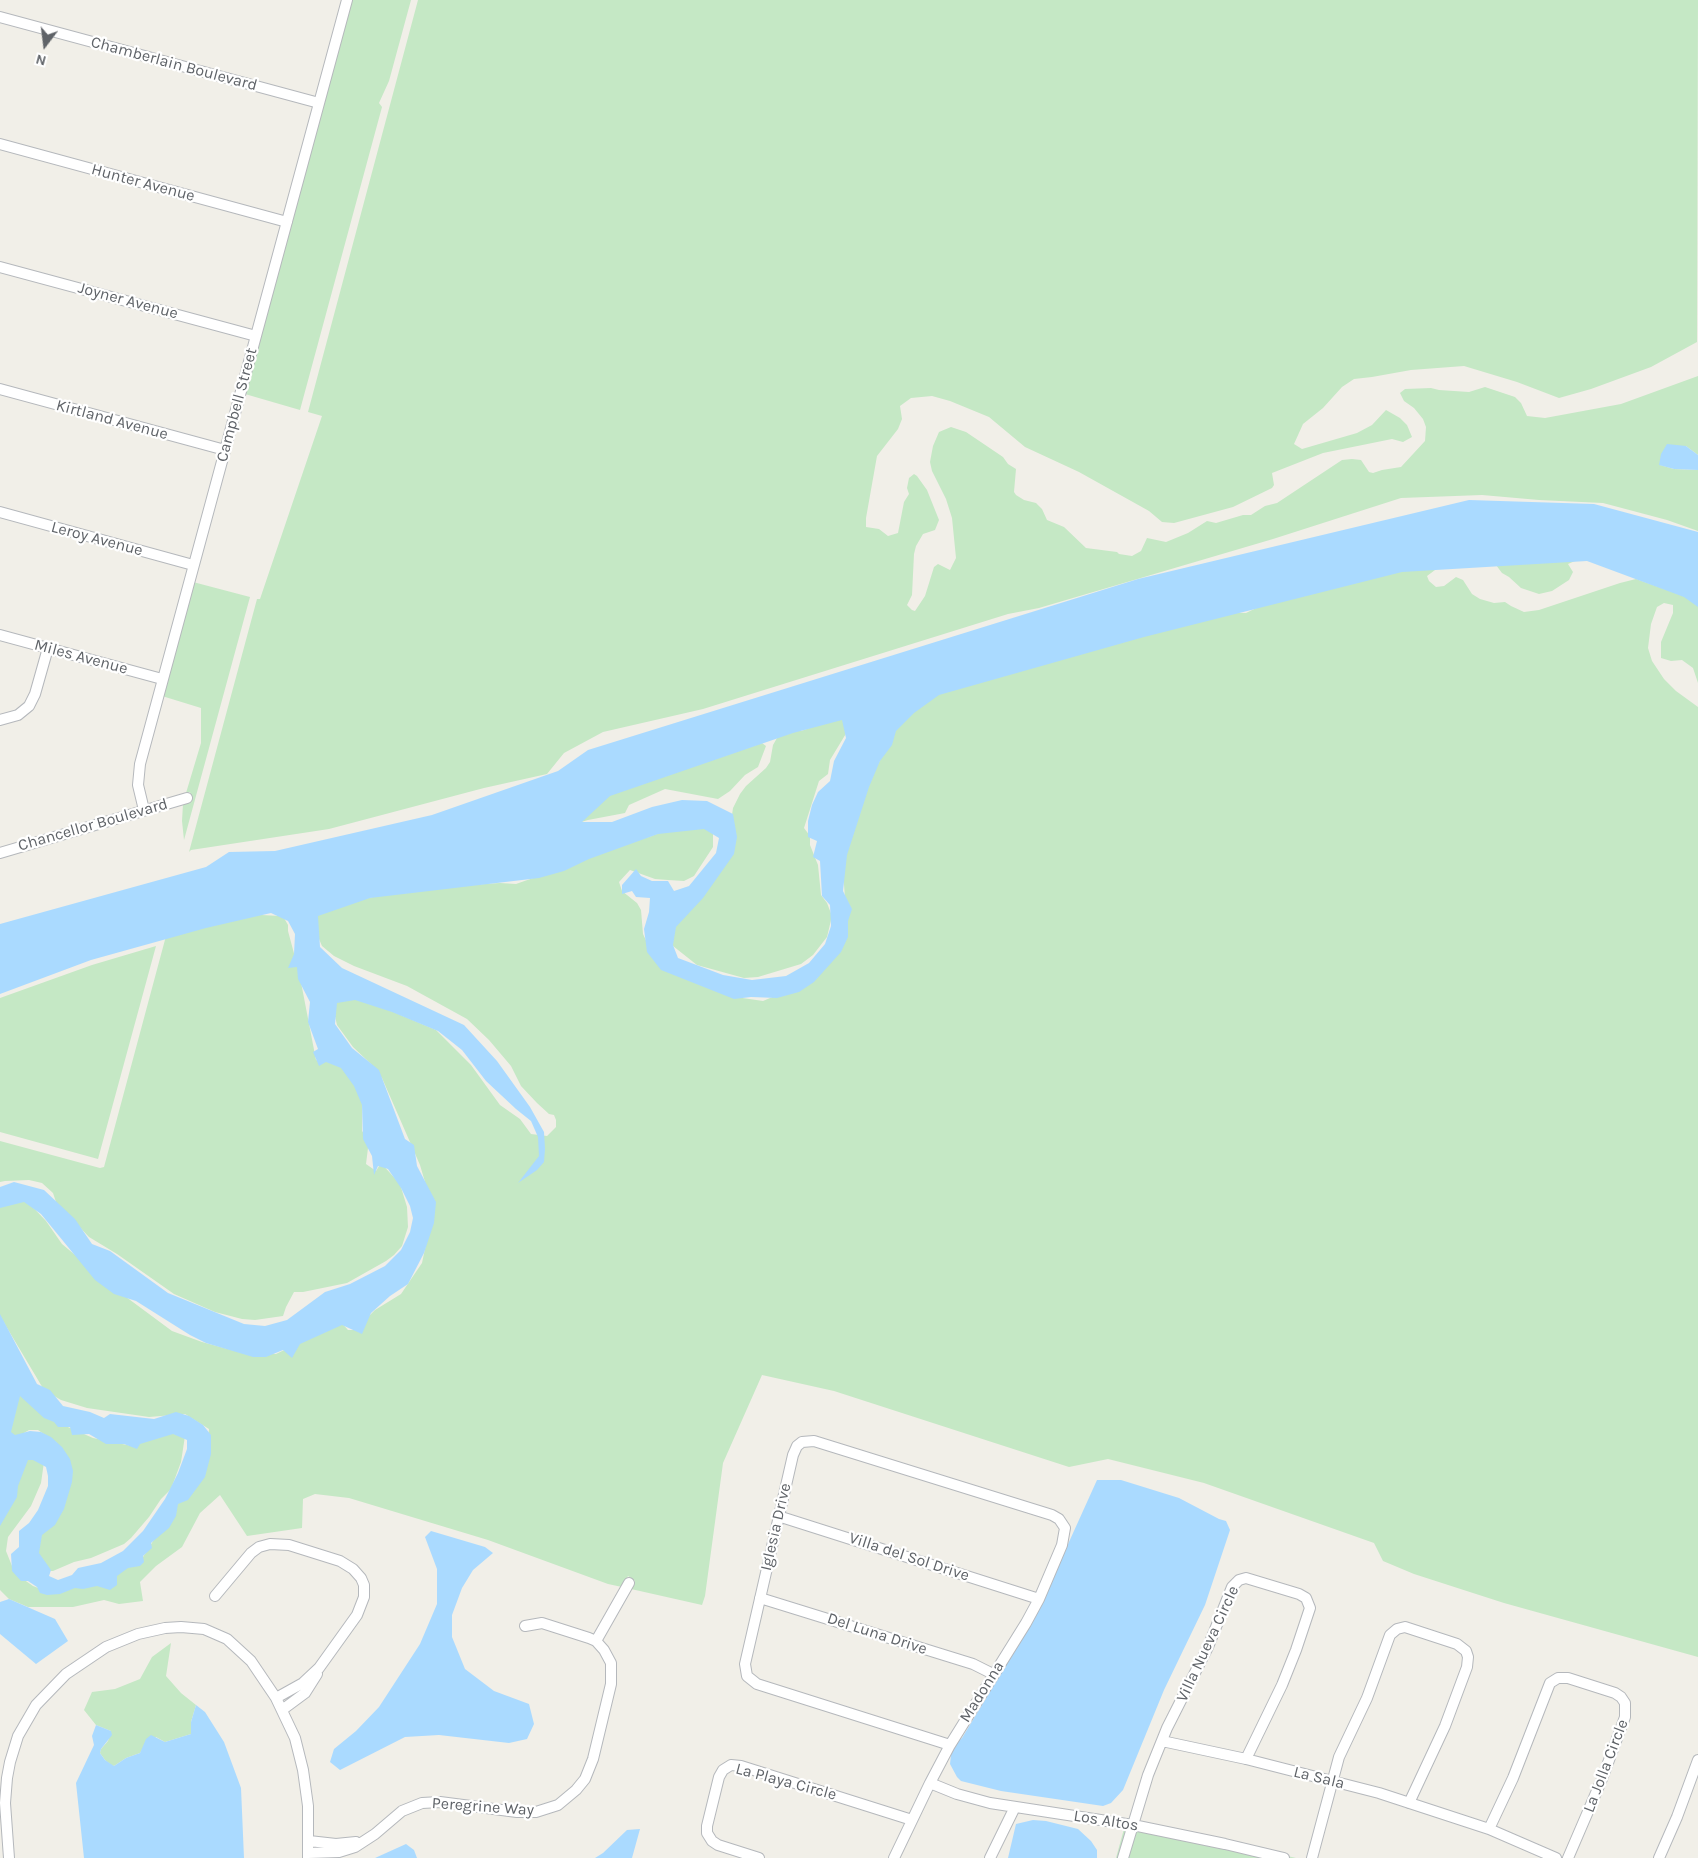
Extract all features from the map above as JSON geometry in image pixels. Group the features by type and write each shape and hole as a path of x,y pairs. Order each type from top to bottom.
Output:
{"street":[{"name":"Campbell Street","path":"144,810 138,785 138,774 162,679 347,0"},
{"name":"Chamberlain Boulevard","path":"0,17 319,103"},
{"name":"Hunter Avenue","path":"0,144 287,222"},
{"name":"Joyner Avenue","path":"0,267 256,336"},
{"name":"Kirtland Avenue","path":"0,390 225,450"},
{"name":"Leroy Avenue","path":"0,512 193,565"},
{"name":"Miles Avenue","path":"0,635 162,679"},
{"path":"0,720 18,715 29,706 36,694 48,648"},
{"name":"Chancellor Boulevard","path":"0,853 187,798"},
{"name":"Iglesia Drive","path":"950,1745 758,1684 749,1679 745,1664 793,1453 800,1444 811,1440 1052,1516 1059,1519 1064,1526"},
{"name":"Villa del Sol Drive","path":"778,1516 1039,1599"},
{"name":"Madonna","path":"894,1858 950,1745 1039,1599 1062,1545 1065,1532 1064,1526"},
{"path":"215,1596 251,1553 259,1547 270,1544 289,1545 340,1561 353,1568 361,1578 364,1585 363,1603 357,1615 319,1668 307,1690 282,1710"},
{"name":"Villa Nueva Circle","path":"1162,1741 1208,1647 1232,1587 1239,1580 1251,1578 1299,1594 1306,1598 1310,1608 1282,1685 1246,1759"},
{"path":"525,1626 542,1623 581,1634 596,1641 629,1582"},
{"name":"Del Luna Drive","path":"760,1598 972,1664 993,1674"},
{"path":"9,1858 5,1791 10,1762 18,1736 26,1720 42,1697 66,1674 94,1654 116,1642 150,1631 181,1627 204,1629 222,1636 238,1648 250,1661 276,1698 295,1738 303,1770 308,1806 308,1856"},
{"path":"1312,1858 1339,1757 1367,1698 1388,1639 1397,1629 1409,1628 1457,1644 1466,1651 1468,1657 1467,1667 1445,1726 1409,1803"},
{"name":"Peregrine Way","path":"308,1856 347,1850 369,1838 402,1811 422,1803 440,1802 526,1813 552,1808 570,1796 585,1779 590,1766 611,1684 610,1664 607,1654 596,1641"},
{"path":"276,1698 303,1683 319,1668"},
{"name":"La Jolla Circle","path":"1489,1829 1513,1778 1550,1683 1558,1678 1568,1678 1615,1693 1624,1700 1625,1717 1602,1779 1568,1858"},
{"path":"1123,1858 1148,1776 1162,1741"},
{"name":"La Sala","path":"1162,1741 1246,1759 1379,1793 1489,1829 1556,1858"},
{"path":"1659,1858 1698,1760"},
{"name":"La Playa Circle","path":"758,1858 718,1845 712,1841 707,1833 719,1777 723,1770 731,1765 750,1768 912,1820"},
{"name":"Los Altos","path":"930,1783 967,1798 1133,1825 1284,1858"},
{"path":"990,1858 1015,1807"},
{"name":"Peregrine Way","path":"308,1841 349,1844 369,1838"}],"green space":[{"path":"352,0 411,0 389,81 379,103 382,107 300,410 245,394"},
{"path":"418,0 1698,0 1697,342 1651,367 1591,389 1559,398 1517,382 1464,366 1411,370 1354,379 1342,387 1323,408 1303,424 1294,444 1302,449 1357,433 1372,425 1386,410 1400,418 1407,425 1412,437 1403,442 1392,439 1323,453 1272,473 1274,485 1272,488 1233,507 1174,523 1162,522 1149,511 1079,472 1025,447 989,417 950,401 932,396 911,398 900,406 902,419 898,429 877,456 866,527 879,529 888,536 898,533 904,502 909,494 907,488 909,478 914,474 917,476 927,490 939,520 935,530 923,534 916,546 912,595 907,605 915,611 925,596 934,567 938,564 950,570 956,558 952,518 930,462 933,446 939,432 951,427 966,432 1003,457 1008,464 1016,469 1014,492 1016,495 1024,500 1036,503 1042,509 1047,520 1064,527 1086,548 1132,556 1141,551 1147,538 1166,542 1188,533 1207,521 1216,523 1243,515 1251,515 1265,506 1277,503 1342,460 1361,460 1369,472 1373,473 1401,467 1425,441 1426,427 1423,419 1414,408 1404,401 1400,393 1405,389 1431,388 1469,392 1485,387 1515,397 1521,403 1527,416 1545,418 1621,404 1698,376 1698,455 1686,446 1660,465 1674,469 1698,470 1698,531 1667,520 1603,503 1482,495 1401,498 1273,539 1039,608 1008,614 703,709 603,732 564,753 547,774 484,788 329,829 191,850 189,852 257,599 260,599 322,416 308,412"},
{"path":"1491,550 1591,561 1575,561 1568,564 1573,572 1569,580 1552,591 1539,594 1521,588 1502,573 1493,561"},
{"path":"1439,567 1427,576 1429,581 1436,587 1444,586 1456,577 1463,580 1472,594 1480,599 1494,603 1505,602 1524,612 1539,610 1636,579 1698,601 1698,683 1693,668 1682,660 1671,661 1661,658 1661,642 1673,613 1673,605 1664,603 1657,607 1651,624 1648,648 1652,661 1664,679 1676,691 1698,707 1698,1657 1504,1603 1414,1574 1383,1561 1374,1543 1204,1483 1108,1459 1069,1467 834,1391 762,1375 723,1463 705,1596 702,1605 631,1589 635,1581 628,1576 622,1587 608,1584 488,1540 349,1498 315,1494 303,1499 302,1528 247,1536 220,1495 200,1513 182,1547 156,1566 140,1582 143,1601 119,1604 104,1600 73,1607 28,1607 9,1599 0,1590 0,1509 16,1470 33,1455 44,1462 41,1483 31,1506 8,1537 6,1551 12,1566 23,1579 33,1586 49,1592 143,1557 160,1530 208,1440 209,1429 185,1414 149,1417 87,1408 61,1400 44,1390 0,1316 0,1205 26,1200 46,1221 62,1244 118,1291 172,1331 235,1351 276,1354 340,1321 348,1330 355,1330 375,1310 401,1294 422,1263 430,1225 430,1199 420,1165 382,1078 372,1065 353,1047 337,1025 331,999 344,991 436,1030 471,1065 500,1105 520,1119 531,1134 547,1136 556,1127 554,1115 549,1114 521,1086 511,1066 489,1040 467,1019 407,986 354,966 334,956 322,946 313,925 314,910 409,889 500,883 516,884 628,841 649,837 680,825 701,826 713,833 713,847 694,876 684,881 655,879 630,870 619,882 622,891 637,903 641,910 643,934 650,949 729,996 763,1001 817,978 845,898 842,858 852,815 895,731 928,697 1214,612 1246,613 1295,589 1367,575"},
{"path":"193,582 250,597 184,840 183,804 192,801 190,792 186,793 201,743 201,708 162,696"},
{"path":"842,716 850,727 830,760 828,774 819,781 804,828 810,836 810,845 818,865 821,895 827,903 832,916 827,937 813,955 801,964 758,977 744,978 697,965 673,946 670,924 699,893 731,822 733,808 740,794 770,762 773,745 781,731 789,727 801,731"},
{"path":"762,743 766,746 758,767 745,775 730,791 718,799 665,789 629,805 625,813 588,820 565,827 596,800"},
{"path":"243,914 280,916 284,918 288,925 316,1060 339,1064 362,1089 362,1131 369,1140 366,1164 376,1171 381,1163 400,1184 407,1207 408,1227 402,1246 386,1261 347,1283 303,1292 294,1292 283,1316 255,1320 242,1319 215,1312 174,1294 89,1237 56,1202 53,1193 42,1183 29,1180 0,1182 0,1141 100,1168 104,1167 166,936"},
{"path":"156,946 98,1159 0,1132 0,998 92,965"},
{"path":"15,1392 61,1424 93,1438 132,1446 163,1432 185,1436 181,1462 171,1489 124,1544 53,1571 49,1571 41,1564 35,1539 44,1529 57,1443 38,1430 29,1430 17,1437 10,1438"},
{"path":"171,1643 166,1676 181,1693 196,1705 191,1722 191,1734 165,1742 156,1737 140,1753 126,1758 114,1766 111,1765 100,1753 108,1741 111,1731 96,1725 84,1710 92,1692 115,1689 140,1679 152,1657"},
{"path":"1127,1818 1296,1858 1116,1858"}],"water":[{"path":"1667,444 1686,446 1698,455 1698,470 1674,469 1659,465 1661,454"},
{"path":"1469,500 1594,504 1698,532 1698,607 1684,597 1587,561 1402,572 1144,637 939,695 914,713 896,731 892,745 880,761 869,787 847,855 843,891 852,909 848,921 848,937 841,952 814,982 799,992 777,998 751,997 734,999 661,970 647,952 644,929 649,912 650,898 636,897 632,891 622,894 622,885 636,869 641,876 652,881 668,881 674,891 689,886 716,853 719,838 704,829 658,834 589,859 564,871 539,878 370,898 318,916 320,947 342,968 464,1025 497,1061 530,1107 544,1132 544,1162 537,1170 518,1183 539,1156 538,1137 531,1121 486,1081 462,1050 438,1031 392,1012 355,1000 337,1003 335,1024 352,1048 379,1070 405,1139 414,1145 417,1166 436,1202 434,1223 424,1253 408,1284 390,1296 371,1313 362,1334 342,1325 300,1344 292,1358 283,1350 266,1357 253,1357 206,1343 136,1301 114,1294 95,1280 41,1214 24,1202 0,1208 0,1187 14,1182 44,1190 75,1219 92,1244 110,1251 168,1293 244,1324 265,1326 287,1320 325,1292 350,1284 385,1266 401,1250 410,1232 413,1218 410,1206 401,1188 388,1169 378,1166 374,1175 372,1156 363,1139 362,1105 354,1086 341,1068 326,1062 319,1066 313,1052 318,1049 308,1022 310,1002 298,979 297,967 288,968 294,954 295,934 288,921 271,913 206,928 91,960 0,994 0,924 206,867 229,852 275,851 432,815 558,771 588,750 1138,579","holes":["842,720 846,738 834,761 830,781 818,792 808,821 808,837 817,841 813,857 820,861 822,896 830,905 831,926 825,944 809,963 786,976 752,980 723,975 678,958 673,945 676,927 703,898 734,854 737,837 733,814 707,801 682,800 652,807 612,822 582,822 610,796 793,733"]},
{"path":"0,1314 37,1384 50,1390 63,1406 90,1412 104,1418 110,1414 154,1419 176,1412 189,1416 203,1425 211,1435 211,1454 205,1477 188,1500 178,1504 176,1516 169,1528 151,1543 152,1548 143,1556 144,1562 140,1566 128,1568 117,1576 117,1585 110,1590 97,1586 83,1589 75,1588 60,1594 47,1595 40,1593 37,1587 28,1581 21,1581 12,1571 11,1554 19,1547 19,1531 29,1523 38,1510 48,1486 46,1467 33,1460 28,1460 18,1486 17,1497 0,1526","holes":["20,1396 44,1418 54,1422 58,1427 70,1427 72,1435 89,1434 106,1444 124,1444 137,1449 140,1444 173,1434 187,1440 187,1449 178,1473 165,1499 143,1531 123,1551 101,1563 78,1568 72,1575 58,1580 49,1576 51,1570 39,1553 42,1535 55,1525 64,1509 72,1482 73,1471 70,1459 62,1447 51,1437 41,1432 30,1431 15,1435 11,1432"]},
{"path":"1097,1480 1121,1480 1179,1498 1226,1521 1230,1530 1205,1605 1164,1690 1123,1790 1111,1803 1103,1806 1001,1791 961,1781 950,1764 952,1746 962,1738 1036,1615"},
{"path":"431,1531 485,1547 493,1553 473,1570 462,1588 452,1615 452,1637 465,1669 494,1691 529,1704 534,1724 527,1739 509,1743 439,1735 405,1737 340,1770 330,1762 334,1749 356,1731 379,1707 420,1644 437,1604 437,1569 425,1537"},
{"path":"9,1599 55,1619 68,1641 36,1664 0,1634 0,1602"},
{"path":"196,1705 205,1712 224,1742 241,1788 244,1858 84,1858 76,1783 94,1745 92,1736 96,1725 111,1731 112,1735 100,1753 105,1760 114,1766 126,1758 140,1753 146,1739 151,1735 165,1742 191,1734 191,1722"},
{"path":"1033,1820 1046,1821 1078,1829 1091,1841 1097,1850 1097,1858 1008,1858 1016,1824"},
{"path":"640,1829 632,1858 595,1858 603,1853 627,1830"},
{"path":"406,1844 414,1850 417,1858 375,1858"}]}
